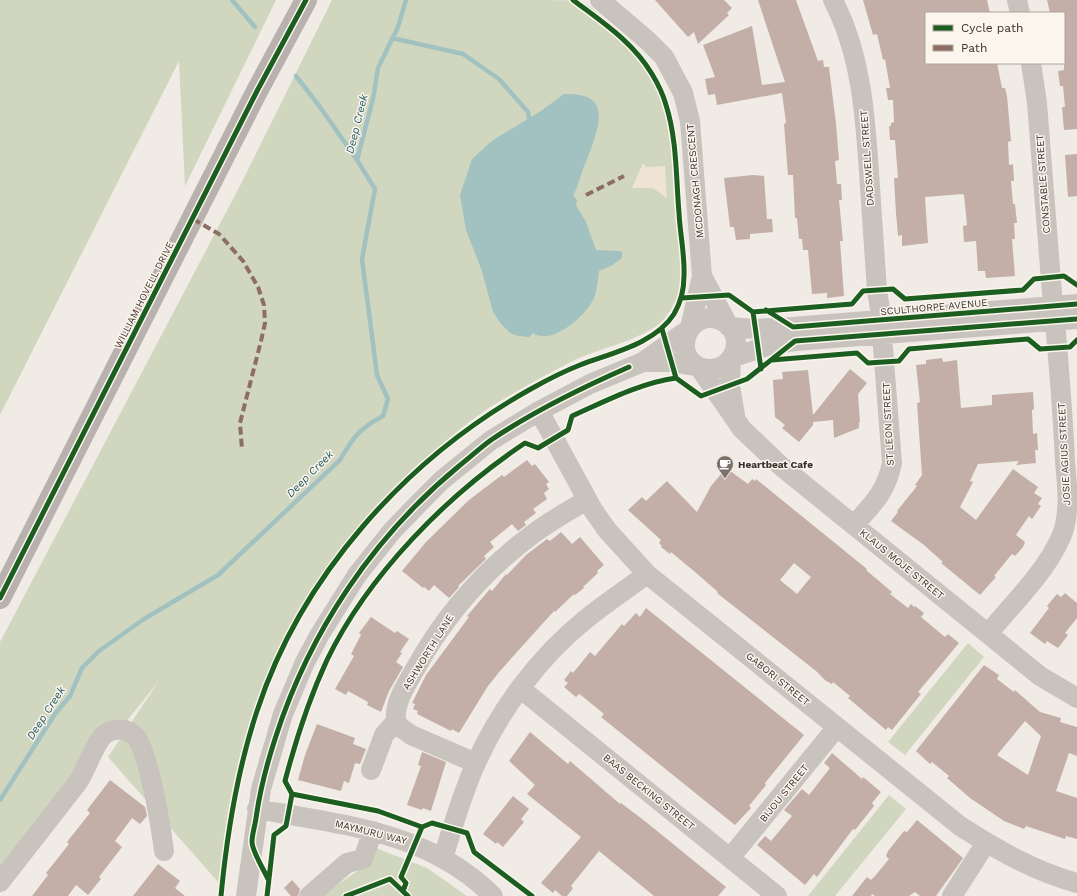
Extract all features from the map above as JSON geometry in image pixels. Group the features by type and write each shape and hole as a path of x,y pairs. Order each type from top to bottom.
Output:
{"main road":[{"name":"WILLIAM HOVELL DRIVE","path":"0,598 257,91 306,0"}],"street":[{"name":"MCDONAGH CRESCENT","path":"600,0 647,40 664,57 682,92 690,121 702,276 689,329"},
{"name":"DADSWELL STREET","path":"833,0 851,45 859,72 865,114 877,291 882,327"},
{"path":"1017,0 1020,12"},
{"name":"CONSTABLE STREET","path":"1031,64 1037,104 1054,313"},
{"name":"MCDONAGH CRESCENT","path":"702,276 728,326"},
{"name":"SCULTHORPE AVENUE","path":"728,326 763,328 882,327 1054,313 1077,304"},
{"name":"SCULTHORPE AVENUE","path":"1054,313 1077,319"},
{"name":"JOSIE AGIUS STREET","path":"988,634 1052,554 1062,535 1067,513 1064,438 1054,313"},
{"path":"246,896 257,809 268,759 288,702 320,634 357,575 392,531 442,480 490,441 539,411 590,384 643,362 704,319 713,318 721,320 733,332 736,346 731,359 720,368 706,370 671,362 643,362"},
{"name":"SCULTHORPE AVENUE","path":"731,359 773,344 882,327"},
{"name":"ST LEON STREET","path":"854,525 878,497 888,481 892,463 882,327"},
{"path":"689,329 685,336 685,349 687,356 697,367"},
{"name":"KLAUS MOJE STREET","path":"731,359 730,386 735,419"},
{"name":"KLAUS MOJE STREET","path":"697,367 742,430 769,456 1040,676 1077,698"},
{"name":"GABORI STREET","path":"539,411 586,500 607,530 647,574 942,812 986,843 1033,867 1077,883"},
{"name":"ASHWORTH LANE","path":"396,721 397,704 407,683 446,621 463,601 515,548 540,529 586,500"},
{"path":"443,858 476,763 496,725 521,689 555,648 585,620 647,574"},
{"name":"BAAS BECKING STREET","path":"521,689 778,896"},
{"path":"371,770 384,735 396,721 411,735 476,763"},
{"name":"BIJOU STREET","path":"730,858 837,728"},
{"path":"0,882 78,782 85,772 99,742 105,735 113,730 124,730 130,733 140,744 160,824 164,850"},
{"name":"MAYMURU WAY","path":"257,809 373,831 415,844 443,858 473,878 493,896"},
{"path":"309,896 347,863 364,859 373,831"},
{"path":"952,896 986,843"}],"green space":[{"path":"0,0 276,0 185,186 179,61 0,415"},
{"path":"332,0 580,1 597,12 633,44 648,61 659,78 667,96 672,115 678,159 684,236 684,271 680,288 674,303 665,318 658,325 637,336 569,363 500,401 471,420 410,473 377,506 347,541 320,579 296,618 258,703 243,747 234,780 225,831 219,883 108,757 159,681 0,878 0,642 242,182"},
{"path":"968,643 984,657 905,755 888,742"},
{"path":"889,795 906,809 835,896 808,896"},
{"path":"376,848 427,868 467,896 321,896 372,861"}],"shaded area":[{"path":"643,163 646,167 665,166 667,198 653,188 632,188"}],"water":[{"path":"564,94 579,95 590,98 596,104 599,112 599,121 593,143 573,195 577,200 576,205 586,222 596,250 620,251 622,252 622,258 611,266 599,271 594,298 584,313 568,327 549,336 541,336 533,333 529,337 519,336 510,333 501,324 493,312 482,271 466,230 460,195 472,159 493,140 541,111"}],"building":[{"path":"655,0 724,0 732,8 727,13 729,15 698,44 694,32 688,37"},
{"path":"758,0 796,0 818,61 823,60 824,67 829,67 839,160 835,161 837,184 841,184 842,200 839,200 843,241 840,241 844,296 827,298 827,293 812,294 808,250 803,250 802,239 799,239 797,218 795,218 793,175 788,175 784,124 786,123 782,93 717,105 715,94 708,95 705,79 715,77 703,45 752,26 762,85 785,82"},
{"path":"863,0 987,0 990,12 925,12 925,64 997,64 1002,88 1005,88 1007,96 1011,141 1008,142 1009,165 1013,164 1014,181 1011,181 1013,204 1015,204 1017,223 1014,223 1015,239 1012,239 1015,276 986,278 985,271 978,271 976,241 964,242 963,226 967,225 964,195 962,194 925,197 928,243 902,246 902,235 898,236 896,213 894,178 898,178 895,140 890,140 889,126 891,126 891,123 894,122 893,100 888,100 886,88 890,88 885,59 883,60 877,34 873,35"},
{"path":"1047,0 1077,0 1077,129 1064,130 1062,107 1065,107 1063,86 1060,86 1058,71 1064,70 1065,64 1065,12 1050,12"},
{"path":"1077,154 1077,196 1068,197 1065,155"},
{"path":"753,175 764,176 767,219 772,219 773,232 750,234 750,239 736,240 734,227 730,227 724,178"},
{"path":"942,358 943,362 957,360 961,408 992,405 992,395 1033,392 1033,434 1037,433 1038,450 1035,450 1036,463 1016,465 1019,461 978,464 970,481 973,482 960,507 976,520 1013,469 1038,487 1034,493 1042,498 1038,504 1041,506 1032,519 1029,516 1016,535 1025,542 1023,547 1015,556 1012,554 994,576 996,577 980,595 941,563 943,562 924,545 891,521 917,486 915,485 922,475 917,403 920,402 916,365 926,364 926,360"},
{"path":"850,369 867,383 858,394 859,428 834,438 833,420 813,422 813,425 799,442 782,428 785,425 775,417 773,380 783,379 782,372 808,370 813,415"},
{"path":"527,460 532,466 535,464 549,482 546,484 549,489 544,493 547,499 533,509 536,513 524,522 526,525 518,531 512,524 490,542 494,547 484,556 486,559 458,586 459,587 449,598 434,585 429,591 424,587 423,588 402,571 426,542 469,500 502,475 504,477"},
{"path":"726,468 748,484 752,479 755,481 756,479 867,569 866,570 892,592 890,594 908,608 911,604 914,607 915,606 924,613 921,617 945,637 948,634 959,643 918,692 921,694 892,730 888,727 886,730 848,698 850,696 833,682 832,684 826,681 816,671 717,593 718,592 671,552 670,554 661,547 662,546 659,543 661,540 628,510 642,497 646,501 667,481 697,512 711,486","holes":["794,563 811,577 797,594 780,580"]},
{"path":"561,532 572,544 580,537 604,565 597,571 598,573 583,587 584,588 575,595 574,594 555,612 554,611 500,671 488,686 459,733 452,729 451,731 417,714 418,711 413,709 415,704 412,703 426,675 469,617 467,616 490,589 492,591 506,574 507,575 526,555 547,539 550,541"},
{"path":"1065,593 1077,603 1077,618 1065,633 1068,635 1058,648 1047,641 1045,644 1030,633 1049,608 1047,606 1057,594 1061,597"},
{"path":"646,608 804,735 765,783 766,785 749,806 751,808 735,825 601,717 604,714 582,696 579,694 576,697 564,687 568,683 564,680 571,671 573,673 590,652 595,656 622,624 624,626 636,613 640,617"},
{"path":"371,617 395,633 397,631 409,639 400,652 402,653 396,662 403,667 389,691 381,712 367,705 368,702 348,691 346,695 335,689 354,656 351,654 361,635 359,633"},
{"path":"984,665 999,675 997,679 1014,692 1015,690 1040,712 1061,718 1060,722 1077,727 1077,756 1069,753 1056,791 1077,798 1077,839 1066,836 1065,839 1026,826 1024,829 1004,821 970,798 947,778 949,776 932,762 930,764 916,751","holes":["1025,721 1041,736 1028,775 997,755"]},
{"path":"317,724 355,738 353,744 366,749 360,764 355,763 349,783 344,781 341,791 298,780 305,755"},
{"path":"530,732 568,764 570,761 620,804 621,803 646,822 726,887 718,896 654,896 599,851 571,886 573,888 567,896 562,896 555,890 553,893 541,883 581,837 527,794 535,785 509,761"},
{"path":"422,752 446,762 431,811 423,808 422,810 407,805 421,766 418,765"},
{"path":"832,753 862,779 863,777 881,792 872,803 874,806 855,830 853,829 817,877 814,874 805,885 757,845 765,836 771,841 792,816 784,810 802,789 809,795 830,768 824,763"},
{"path":"110,780 145,807 147,816 140,824 132,818 115,841 122,847 99,877 101,879 88,895 76,885 68,896 32,896 48,875 46,873 69,844 67,842 90,813 87,810"},
{"path":"513,796 529,809 521,819 524,822 503,847 497,842 496,844 483,834"},
{"path":"917,820 963,858 936,896 920,896 915,892 909,896 875,896 872,894 871,896 852,896 867,877 871,880 875,876 889,859 886,856 888,851 904,831 907,832"},
{"path":"158,864 180,881 175,888 185,896 133,896"},
{"path":"292,880 300,889 298,896 291,896 284,888"}],"waterway":[{"path":"232,0 255,27"},
{"name":"Deep Creek","path":"0,800 55,714 70,696 82,668 99,651 144,619 218,575 340,460 349,445 363,429 383,416 388,399 377,375 362,259 375,189 357,160 373,99 378,68 398,27 406,0"},
{"path":"392,38 463,54 499,79 528,112 530,123"},
{"path":"296,76 320,107 357,160"}],"marked path":[{"path":"586,195 624,176"},
{"path":"193,219 219,234 243,261 258,287 264,305 265,323 240,423 242,450"}],"cycle path":[{"path":"0,598 257,91 306,0"},
{"path":"221,896 226,849 238,779 257,711 276,661 301,614 330,568 363,526 400,486 441,450 484,418 541,383 573,368 632,346 656,333 666,324 679,305 682,295 684,260 676,159 670,118 665,101 652,74 636,52 616,33 573,0"},
{"path":"682,298 729,295 753,312 852,304 863,291 893,289 905,299 1023,290 1034,279 1064,276 1077,285"},
{"path":"766,310 793,327 1077,304"},
{"path":"753,312 761,369"},
{"path":"662,329 676,378 701,396 747,379 795,341 1077,319"},
{"path":"772,360 857,353 868,363 899,361 909,349 1028,339 1040,349 1070,347 1077,340"},
{"path":"268,879 256,855 252,842 267,766 290,697 307,659 326,623 348,588 399,523 428,493 483,446 507,429 541,410 593,383 629,367"},
{"path":"267,896 274,835 286,826 292,794 285,781 298,735 309,704 320,675 344,628 364,598 387,568 412,539 439,512 467,487 525,443 538,448 568,430 572,416 636,388 663,380 676,378"},
{"path":"292,794 378,811 422,827 432,823 467,833 474,852 532,896"},
{"path":"403,891 406,883 401,877 422,827"},
{"path":"346,896 390,879 408,896"}],"place":[{"name":"Heartbeat Cafe","path":"725,479"}]}
